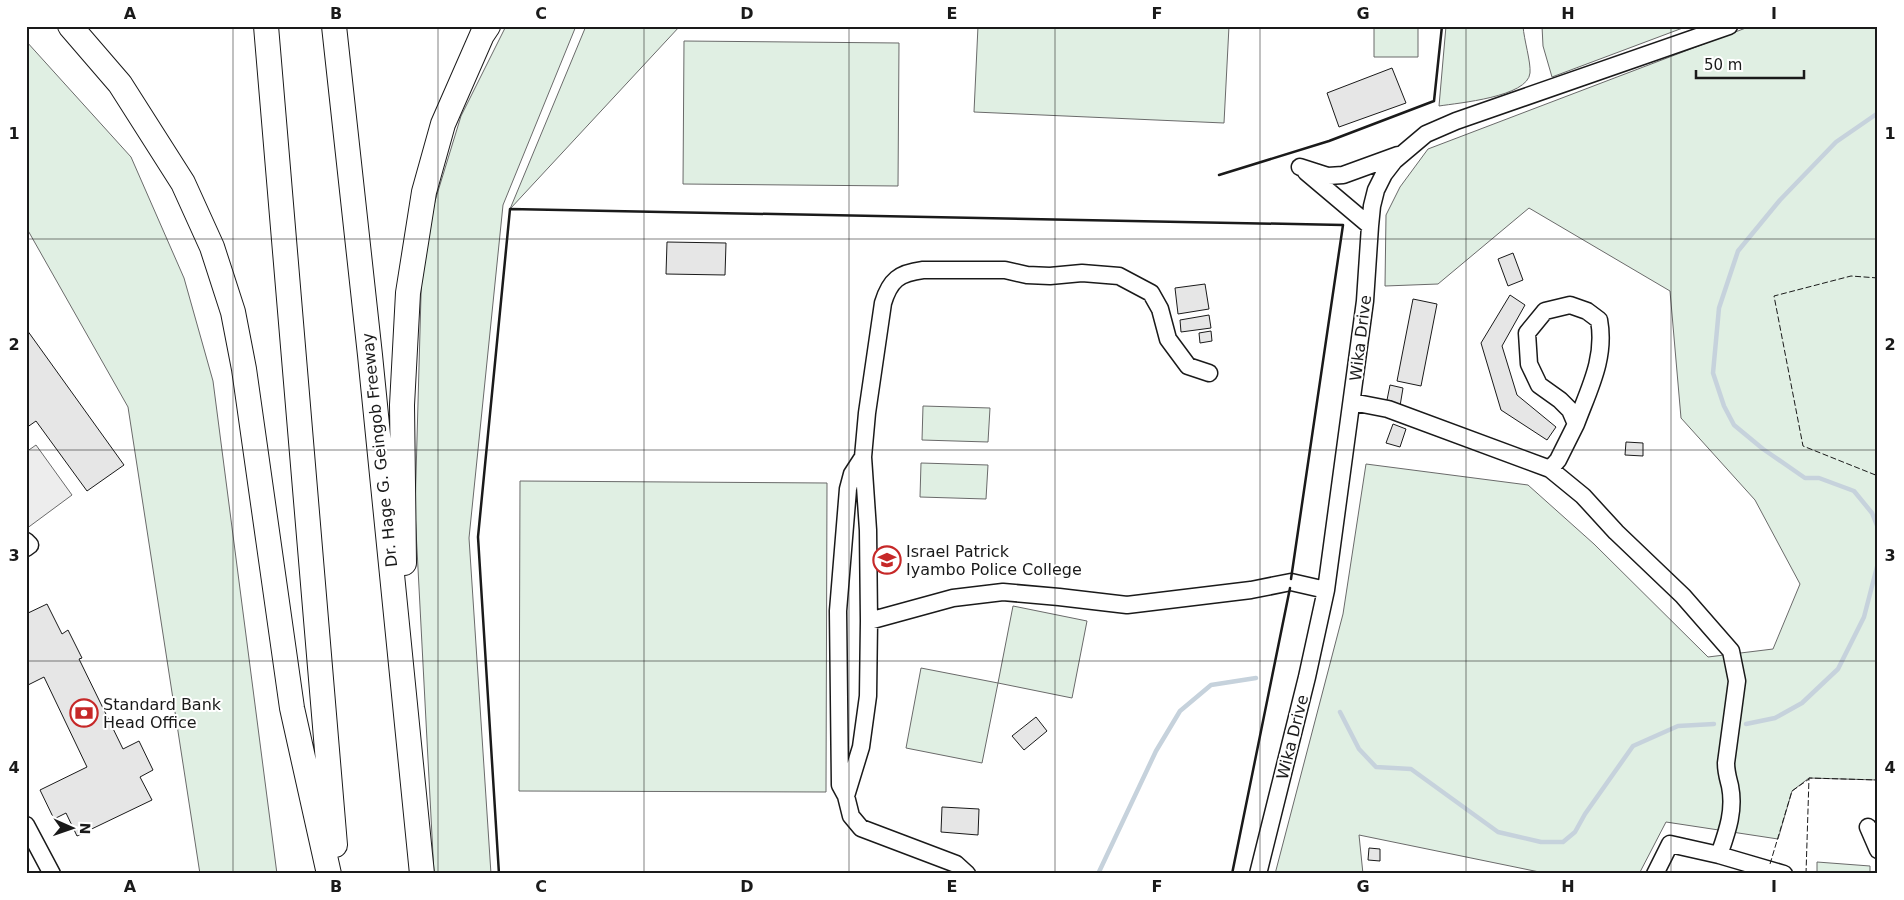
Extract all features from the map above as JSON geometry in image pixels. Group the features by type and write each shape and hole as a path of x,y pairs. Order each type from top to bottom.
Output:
{"highway":[{"path":"70,26 120,84 183,183 212,247 233,312 244,369 292,708 329,874"},
{"path":"266,26 337,874"},
{"name":"Dr. Hage G. Geingob Freeway","path":"334,26 370,355 422,874"},
{"path":"406,714 402,405 408,293 424,192 443,124 482,35 488,26"}],"street":[{"name":"Wika Drive","path":"1258,874 1307,678 1326,590 1365,301 1372,206 1380,182 1394,161 1426,134 1456,121 1729,26"},
{"path":"1370,226 1300,167 1328,176 1342,175 1404,152"},
{"path":"846,796 861,747 868,696 868,530 863,457 867,413 883,303 887,289 899,276 910,271 1005,270 1027,275 1082,274 1118,276 1151,293 1160,309 1168,340 1188,366 1209,373"},
{"path":"1550,469 1558,460 1576,424 1600,359 1602,336 1599,320 1587,311 1570,305 1545,311 1527,333 1529,364 1539,385 1560,400 1570,410 1576,424"},
{"path":"1352,402 1388,409 1550,469 1571,484 1616,532 1683,596 1731,651 1737,681 1726,763 1726,775 1731,795 1731,823 1719,855"},
{"path":"863,457 852,474 848,490 838,611 838,753 840,785 846,796 851,816 861,828 956,864 967,874"},
{"path":"26,541 30,545 26,548"},
{"path":"869,621 954,598 1003,592 1127,605 1251,590 1291,582 1326,590"},
{"path":"26,825 52,874"},
{"path":"1868,828 1878,850"},
{"path":"1655,874 1670,844 1719,855 1784,874"}],"green space":[{"path":"506,26 576,26 503,205 469,538 491,874 434,874 415,511 422,259 435,201 461,116"},
{"path":"586,26 680,26 510,209"},
{"path":"978,26 1229,26 1224,123 974,112"},
{"path":"1374,26 1418,26 1418,57 1374,57"},
{"path":"1446,26 1523,26 1530,68 1526,81 1518,88 1505,93 1476,101 1439,106"},
{"path":"1542,26 1688,26 1552,77 1543,46"},
{"path":"1751,26 1878,26 1878,780 1809,778 1792,791 1778,839 1666,822 1639,874 1549,874 1359,835 1363,874 1275,874 1343,614 1366,464 1528,485 1594,544 1708,657 1773,649 1800,584 1755,500 1681,418 1670,291 1529,208 1438,284 1385,286 1386,215 1400,187 1428,149"},
{"path":"26,41 131,157 184,278 213,381 277,874 200,874 128,407 26,227"},
{"path":"684,41 899,43 898,186 683,184"},
{"path":"923,406 990,408 988,442 922,440"},
{"path":"921,463 988,465 986,499 920,497"},
{"path":"520,481 827,483 826,792 519,791"},
{"path":"1013,606 1087,621 1072,698 998,683"},
{"path":"921,668 998,683 982,763 906,748"},
{"path":"1817,862 1870,866 1870,874 1817,874"}],"shaded area":[{"path":"36,445 72,495 26,529 26,452"}],"building":[{"path":"1392,68 1406,103 1339,127 1327,93"},
{"path":"667,242 726,243 725,275 666,274"},
{"path":"1513,253 1523,280 1508,286 1498,259"},
{"path":"1205,284 1209,309 1178,314 1175,288"},
{"path":"1510,295 1525,305 1502,346 1517,395 1556,427 1547,440 1501,410 1481,343"},
{"path":"1413,299 1437,304 1421,386 1397,381"},
{"path":"1209,315 1211,328 1181,332 1180,320"},
{"path":"27,330 124,465 87,491 36,421 26,428"},
{"path":"1211,331 1212,341 1200,343 1199,333"},
{"path":"1390,385 1403,388 1400,406 1409,408 1407,419 1384,415"},
{"path":"1393,424 1406,429 1400,447 1386,443"},
{"path":"1626,442 1643,443 1643,456 1625,455"},
{"name":"Standard Bank Head Office","path":"47,604 62,634 68,630 82,658 79,659 123,749 139,741 153,770 140,777 152,800 77,836 66,813 54,819 40,790 87,767 44,677 26,686 26,614"},
{"path":"1036,717 1047,731 1024,750 1012,736"},
{"path":"942,807 979,809 978,835 941,832"},
{"path":"1369,848 1380,849 1380,861 1368,860"}],"waterway":[{"path":"1878,113 1836,142 1780,200 1738,251 1719,308 1713,373 1724,406 1734,425 1763,449 1805,478 1819,478 1854,491 1872,513 1878,528"},
{"path":"1746,724 1775,718 1802,703 1838,669 1864,617 1878,563"},
{"path":"1098,874 1156,751 1180,711 1211,685 1256,678"},
{"path":"1340,712 1359,749 1376,767 1411,769 1498,832 1541,842 1563,842 1575,832 1585,814 1633,746 1678,726 1714,724"}],"fence":[{"path":"1878,278 1851,276 1774,296 1803,446 1878,476"},
{"path":"1806,874 1809,778 1878,780"},
{"path":"1770,864 1792,791 1809,779"}],"wall":[{"path":"1219,175 1329,141 1434,101 1442,26"},
{"path":"499,874 478,537 510,209 1343,225 1291,579"},
{"path":"1232,874 1290,588"}],"place":[{"name":"Israel Patrick Iyambo Police College","path":"887,560"},
{"name":"Standard Bank Head Office","path":"84,713"}]}
